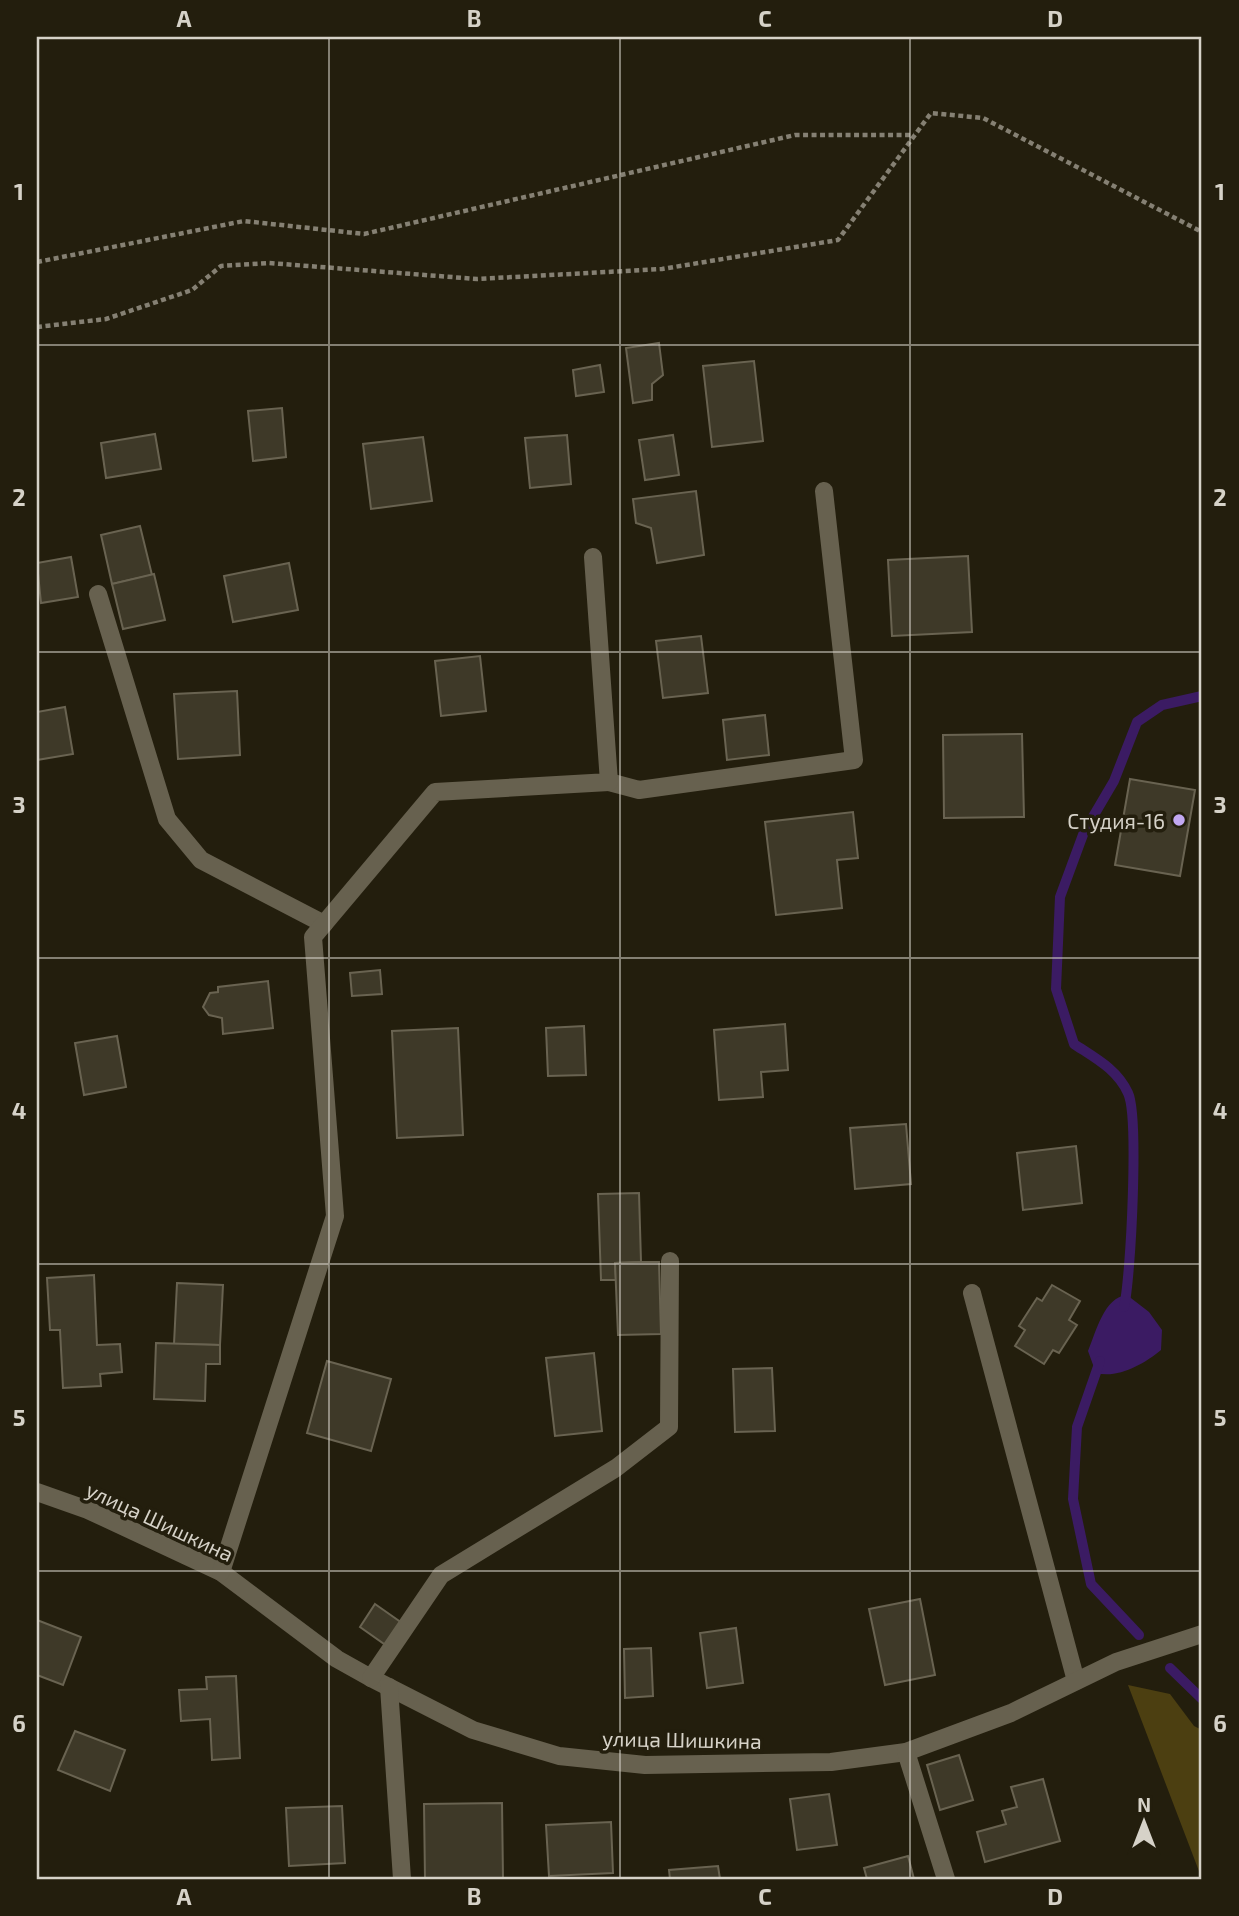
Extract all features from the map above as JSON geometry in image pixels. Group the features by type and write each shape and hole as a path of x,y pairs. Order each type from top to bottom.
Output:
{"street":[{"path":"221,1572 335,1216 313,937 435,792 609,782 639,790 854,760 824,491"},
{"path":"593,557 609,782"},
{"path":"98,594 167,819 201,860 324,924"},
{"path":"370,1678 441,1575 616,1468 669,1427 670,1261"},
{"path":"972,1293 1076,1681"},
{"name":"улица Шишкина","path":"37,1492 88,1510 221,1572 337,1659 370,1678 473,1730 559,1756 672,1765 831,1762 906,1752 1011,1713 1116,1662 1202,1634"},
{"path":"389,1687 401,1879"},
{"path":"906,1752 946,1879"}],"path":[{"path":"37,327 106,319 192,290 221,266 269,263 478,279 662,269 838,240 931,113 983,118 1202,232"},
{"path":"37,262 244,222 363,234 795,135 915,135"}],"shaded area":[{"path":"1127,1295 1149,1312 1162,1330 1161,1350 1122,1372 1096,1373 1088,1351 1098,1325 1112,1302"},
{"path":"1128,1685 1170,1694 1194,1726 1202,1730 1202,1879"}],"building":[{"path":"659,343 663,375 652,384 652,400 633,403 626,348"},
{"path":"754,361 763,441 712,447 703,366"},
{"path":"600,365 604,392 576,396 573,370"},
{"path":"282,408 286,457 253,461 248,411"},
{"path":"155,434 161,469 106,478 101,443"},
{"path":"567,435 571,484 530,488 525,438"},
{"path":"673,435 679,475 645,480 639,440"},
{"path":"423,437 432,501 371,509 363,444"},
{"path":"696,491 704,555 657,563 651,528 636,523 633,499"},
{"path":"140,526 152,575 112,584 101,535"},
{"path":"968,556 972,632 892,636 888,560"},
{"path":"71,557 78,597 41,603 37,563"},
{"path":"289,563 298,610 233,622 224,576"},
{"path":"154,574 165,620 123,629 112,584"},
{"path":"701,636 708,693 663,698 656,641"},
{"path":"480,656 486,711 441,716 435,661"},
{"path":"237,691 240,755 178,759 174,694"},
{"path":"65,707 73,754 37,760 37,712"},
{"path":"765,715 769,755 727,760 723,720"},
{"path":"1022,734 1024,817 944,818 943,735"},
{"path":"1130,779 1195,790 1180,876 1115,865"},
{"path":"853,812 858,858 837,860 842,908 776,915 765,822"},
{"path":"380,970 382,994 352,996 350,973"},
{"path":"268,981 273,1028 223,1034 222,1018 209,1015 203,1007 210,993 218,992 218,987"},
{"path":"785,1024 788,1070 761,1072 763,1097 719,1100 714,1030"},
{"path":"584,1026 586,1075 548,1076 546,1028"},
{"path":"458,1028 463,1135 397,1138 392,1031"},
{"path":"117,1036 126,1087 84,1095 75,1043"},
{"path":"906,1124 911,1184 855,1189 850,1128"},
{"path":"1076,1146 1082,1203 1023,1210 1017,1153"},
{"path":"639,1193 641,1262 615,1263 616,1280 601,1280 598,1194"},
{"path":"659,1262 661,1334 618,1335 615,1263"},
{"path":"94,1275 97,1345 120,1344 122,1372 100,1374 101,1386 63,1388 60,1330 50,1330 47,1278"},
{"path":"177,1283 223,1285 220,1345 174,1344"},
{"path":"1052,1285 1080,1301 1069,1320 1077,1325 1059,1353 1053,1350 1044,1364 1015,1346 1025,1330 1019,1326 1037,1298 1042,1301"},
{"path":"156,1343 220,1345 220,1364 206,1364 205,1401 154,1399"},
{"path":"594,1353 602,1431 555,1436 546,1358"},
{"path":"327,1361 391,1379 371,1451 307,1433"},
{"path":"772,1368 775,1431 735,1432 733,1369"},
{"path":"920,1599 935,1675 885,1685 869,1609"},
{"path":"375,1604 402,1623 387,1646 360,1627"},
{"path":"37,1620 81,1637 63,1685 37,1675"},
{"path":"736,1628 743,1683 707,1688 700,1633"},
{"path":"651,1648 653,1696 625,1698 624,1649"},
{"path":"236,1676 240,1758 212,1760 210,1719 181,1721 179,1690 207,1689 206,1677"},
{"path":"75,1731 125,1750 110,1791 58,1770"},
{"path":"959,1755 973,1800 940,1810 927,1765"},
{"path":"1043,1779 1060,1841 985,1862 977,1832 1006,1824 1002,1811 1017,1807 1011,1787"},
{"path":"829,1794 837,1845 797,1850 790,1799"},
{"path":"502,1803 503,1879 425,1879 424,1804"},
{"path":"342,1806 345,1863 289,1866 286,1808"},
{"path":"611,1822 613,1873 549,1876 546,1825"},
{"path":"908,1856 914,1879 867,1879 864,1868"},
{"path":"718,1866 720,1879 670,1879 669,1870"}],"waterway":[{"path":"1124,1307 1133,1197 1131,1108 1128,1093 1118,1077 1074,1044 1056,989 1060,897 1084,832 1114,781 1137,722 1162,705 1202,696"},
{"path":"1100,1361 1077,1427 1073,1499 1091,1584 1139,1635"},
{"path":"1170,1668 1202,1699"}],"place":[{"name":"Студия-16","path":"1179,820"}]}
